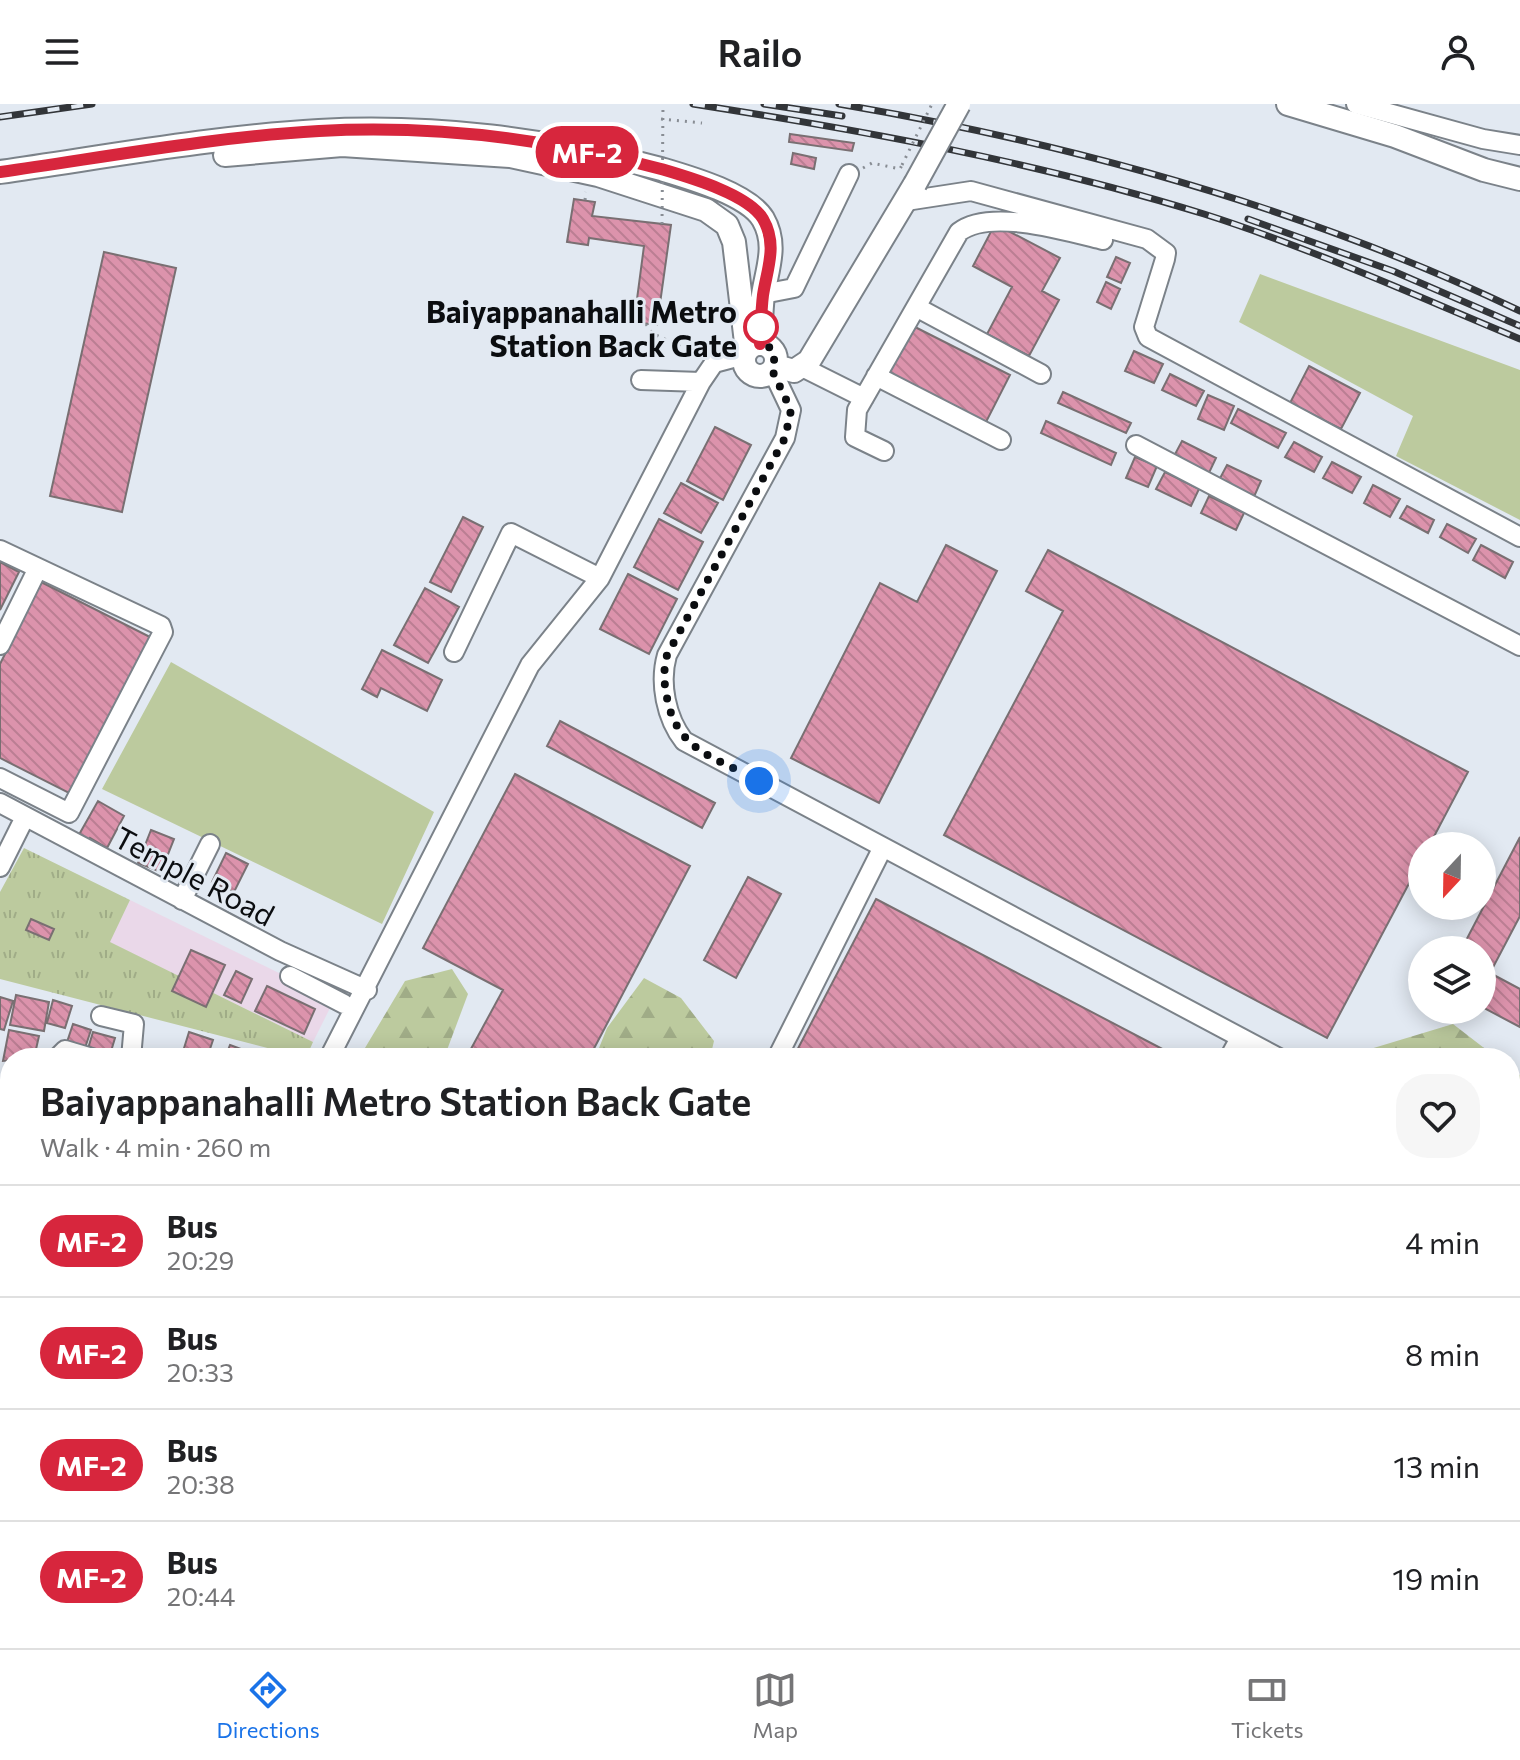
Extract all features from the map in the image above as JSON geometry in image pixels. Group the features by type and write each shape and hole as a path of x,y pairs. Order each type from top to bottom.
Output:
{"main road":[{"path":"750,350 773,351 773,368 794,371 802,367 910,193 959,104"},
{"path":"1288,104 1395,136 1520,167"},
{"path":"0,172 322,131 424,131 528,142 622,158 675,173 745,203 763,218 771,244 772,263 750,350"},
{"path":"1395,136 1484,170 1520,179"},
{"path":"0,186 182,159 342,145 510,156 598,175 706,210 727,225 739,262 750,350"}],"street":[{"path":"1356,104 1483,139 1520,145"},
{"path":"763,294 794,288 849,174"},
{"path":"910,193 971,191 1147,239 1162,247 1166,253 1165,259 1144,327 1148,337 1520,537"},
{"path":"884,451 855,437 857,410 959,232 967,226 1001,222 1050,227 1103,240"},
{"path":"916,307 1041,374"},
{"path":"334,1048 361,987 530,665 600,578 701,382 714,363 750,350"},
{"path":"802,367 864,398"},
{"path":"773,368 791,410 785,438 667,655 663,669 669,711 684,741 1260,1048"},
{"path":"876,376 1001,440"},
{"path":"641,380 701,382"},
{"path":"1136,445 1520,646"},
{"path":"454,652 511,533 600,578"},
{"path":"0,550 161,626 163,632 69,813 0,778"},
{"path":"0,645 38,568"},
{"name":"Temple Road","path":"0,803 280,951 361,987"},
{"path":"0,867 25,817"},
{"path":"182,900 210,844"},
{"path":"782,1048 883,847"},
{"path":"290,976 344,1004"},
{"path":"330,1033 344,1004 361,987"},
{"path":"101,1016 134,1024 132,1048"},
{"path":"1234,1048 1240,1038"}],"path":[{"path":"662,224 663,104"},
{"path":"872,163 900,169 932,104"},
{"path":"661,119 702,123"},
{"path":"646,324 652,333 714,363"}],"shaded area":[{"path":"130,900 334,1000 313,1042 109,942"}],"green space":[{"path":"1260,274 1520,370 1520,520 1396,456 1413,416 1239,322"},
{"path":"171,662 434,812 382,924 102,789"},
{"path":"24,848 130,900 110,942 313,1042 310,1048 267,1048 0,979 0,892"},
{"path":"452,969 468,994 448,1048 365,1048 405,981"},
{"path":"644,978 681,998 714,1041 712,1048 599,1048 607,1028"},
{"path":"1453,1024 1484,1048 1374,1048"}],"building":[{"path":"790,134 854,143 852,151 789,142"},
{"path":"793,153 816,158 814,169 791,164"},
{"path":"574,199 595,202 592,216 671,225 657,325 634,322 644,246 589,238 588,245 567,242"},
{"path":"995,224 1060,258 1042,291 1059,300 1029,356 987,334 1012,287 973,266"},
{"path":"104,252 176,268 122,512 50,496"},
{"path":"1116,257 1130,263 1121,283 1107,277"},
{"path":"1106,282 1120,289 1111,309 1097,302"},
{"path":"913,326 1010,375 985,424 888,375"},
{"path":"1134,351 1163,364 1154,383 1125,371"},
{"path":"1309,366 1360,393 1341,429 1290,403"},
{"path":"1170,374 1204,391 1196,406 1162,390"},
{"path":"1063,392 1131,423 1126,433 1058,403"},
{"path":"1208,395 1234,406 1224,430 1198,419"},
{"path":"1238,409 1286,433 1278,448 1231,423"},
{"path":"1046,421 1116,453 1111,465 1041,433"},
{"path":"715,427 751,445 723,500 687,481"},
{"path":"1182,441 1216,458 1208,475 1173,458"},
{"path":"1294,442 1322,457 1314,472 1285,457"},
{"path":"1135,457 1157,466 1148,487 1126,478"},
{"path":"1332,462 1361,477 1352,493 1323,478"},
{"path":"1227,465 1261,481 1253,499 1218,482"},
{"path":"1165,472 1199,489 1191,506 1156,489"},
{"path":"681,483 718,503 701,533 664,513"},
{"path":"1373,485 1400,499 1390,517 1364,503"},
{"path":"1209,496 1244,513 1236,530 1201,513"},
{"path":"1407,506 1434,520 1428,533 1400,518"},
{"path":"463,517 483,527 451,592 430,582"},
{"path":"659,519 703,542 678,590 634,567"},
{"path":"1447,524 1476,539 1468,553 1440,537"},
{"path":"946,545 997,571 879,803 791,758 880,583 917,602"},
{"path":"1481,545 1513,562 1505,578 1473,560"},
{"path":"1048,550 1468,772 1436,832 1408,832 1408,885 1327,1038 944,835 1063,611 1026,591"},
{"path":"0,562 19,572 0,610"},
{"path":"628,574 677,599 649,654 600,629"},
{"path":"41,582 150,637 71,794 0,758 0,664"},
{"path":"425,588 459,607 428,663 394,645"},
{"path":"382,650 442,680 427,711 381,688 377,697 362,689"},
{"path":"560,721 715,803 702,828 547,746"},
{"path":"515,774 690,866 594,1048 471,1048 503,990 423,948"},
{"path":"98,801 124,816 107,848 90,838 86,846 76,840"},
{"path":"151,830 174,839 161,872 138,863"},
{"path":"1520,837 1520,916 1496,962 1496,936 1468,936 1477,920 1496,920 1496,883"},
{"path":"226,853 248,864 234,892 212,882"},
{"path":"748,877 781,894 736,978 704,960"},
{"path":"876,899 1160,1048 798,1048"},
{"path":"31,919 54,929 49,940 26,930"},
{"path":"191,950 225,965 206,1007 172,991"},
{"path":"236,971 252,979 241,1003 224,995"},
{"path":"1496,976 1520,989 1520,1027 1496,1014"},
{"path":"267,986 315,1009 304,1034 255,1011"},
{"path":"16,995 49,1002 44,1031 10,1025"},
{"path":"0,997 13,1001 4,1030 0,1029"},
{"path":"53,1000 72,1006 65,1028 47,1023"},
{"path":"73,1024 91,1030 85,1048 66,1045"},
{"path":"9,1030 39,1036 36,1048 6,1048"},
{"path":"93,1032 115,1038 112,1048 88,1048"},
{"path":"189,1032 213,1040 210,1048 184,1048"}],"railway":[{"path":"0,117 92,104"},
{"path":"693,104 951,150 1141,195 1284,242 1520,339"},
{"path":"764,104 842,116"},
{"path":"839,104 1014,139 1187,184 1356,241 1520,311"},
{"path":"1248,219 1393,271 1520,326"}],"bus line":[{"name":"MF-2","path":"0,172 287,133 322,131 424,131 528,142 622,158 709,185 745,203 763,218 771,244 772,263 763,294 760,344"}],"place":[{"name":"Baiyappanahalli Metro Station Back Gate","path":"761,327"}],"route":[{"path":"759,781 684,741 675,730 669,711 663,669 667,655 785,438 791,410 772,370 775,355 769,347 760,344 762,318 761,327"}]}
